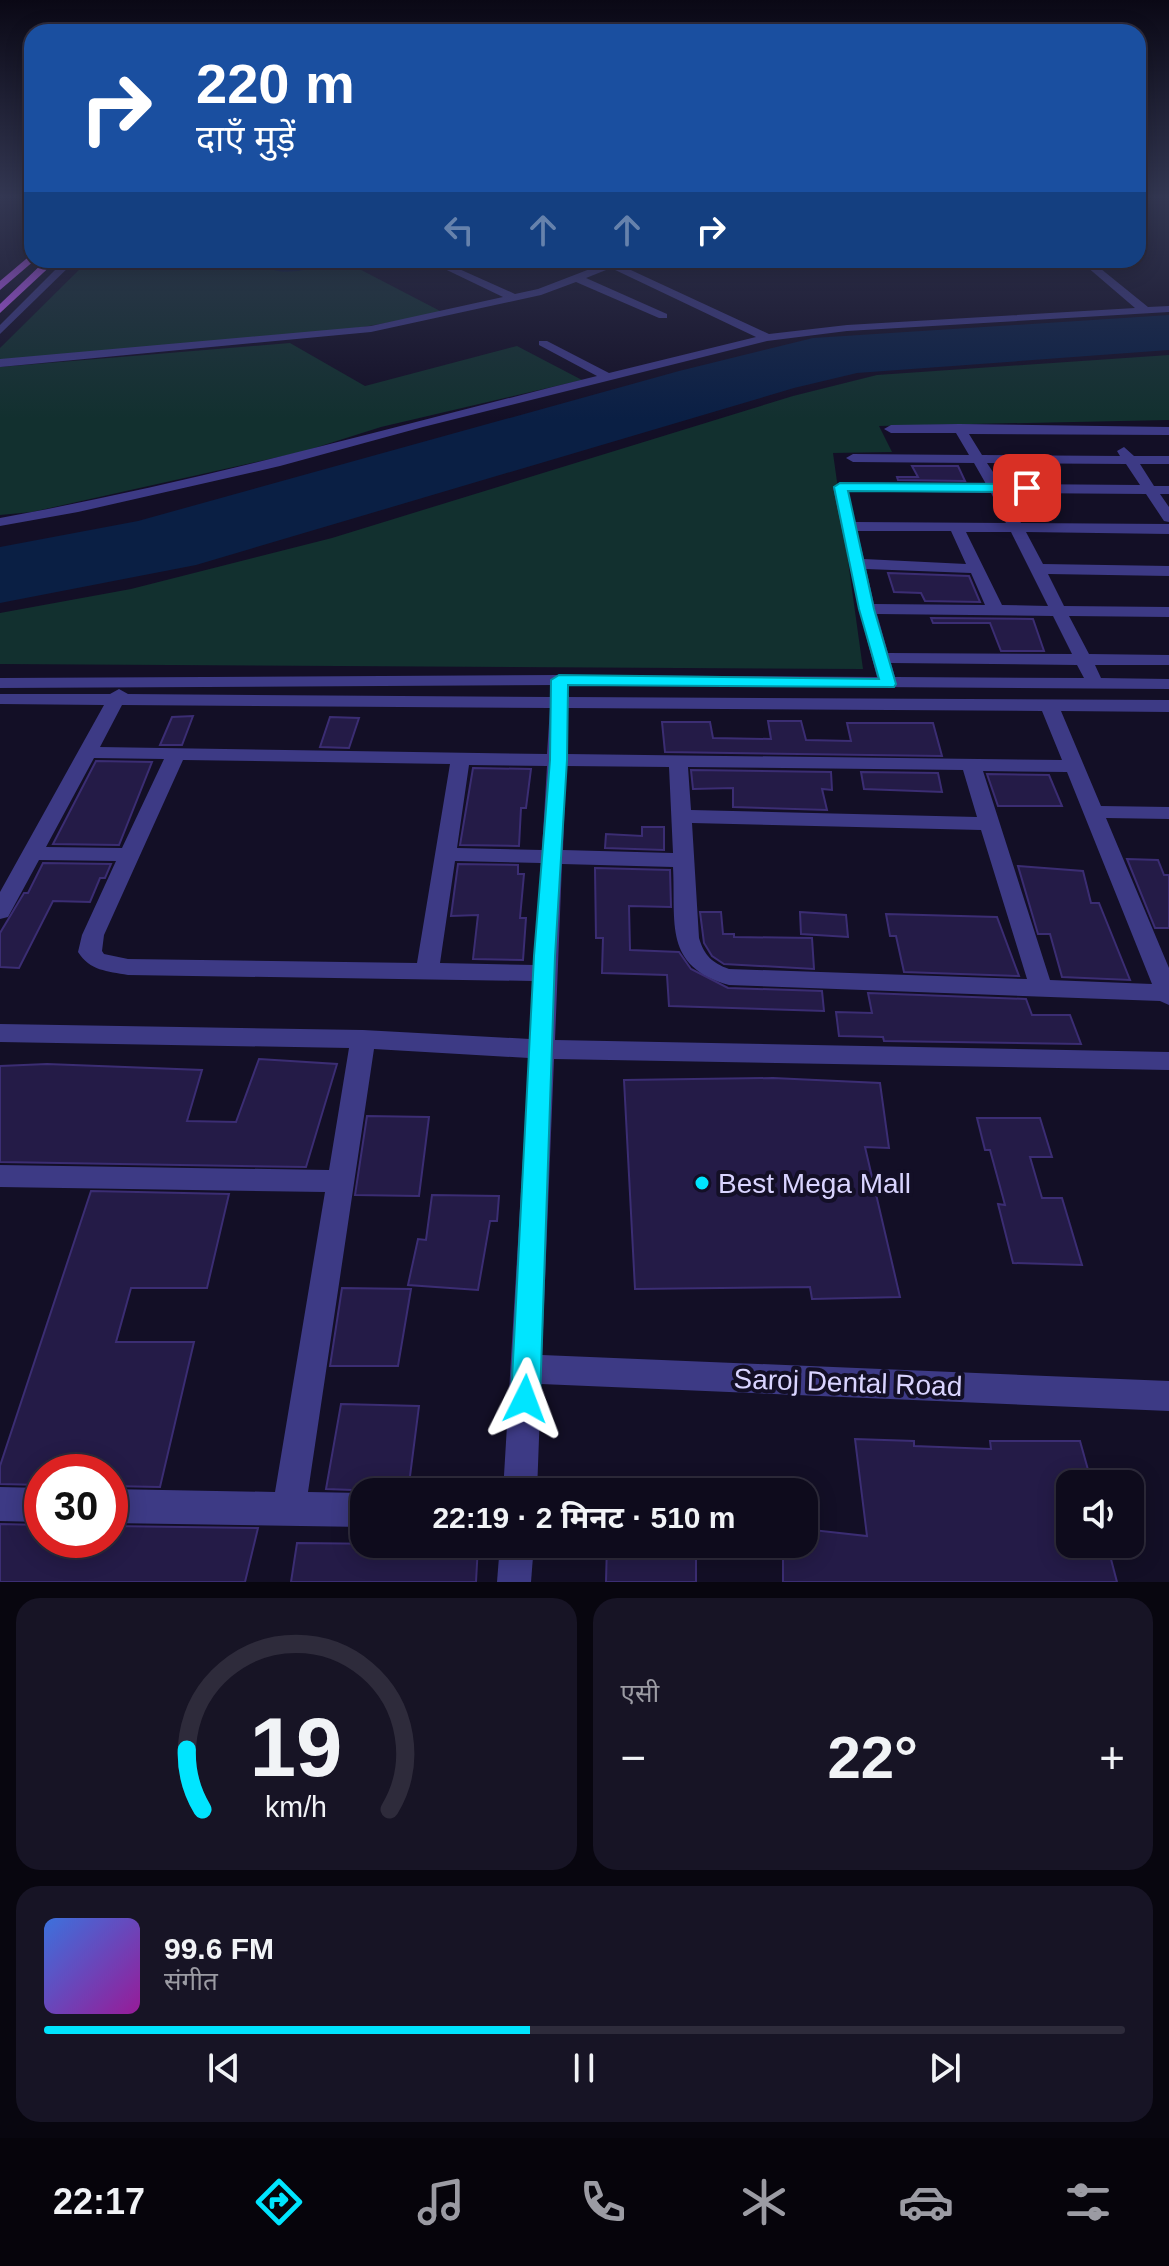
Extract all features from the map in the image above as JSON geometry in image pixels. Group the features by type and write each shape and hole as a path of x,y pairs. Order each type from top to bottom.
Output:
{"main road":[{"path":"0,287 16,272"},
{"path":"0,310 40,272"}],"street":[{"path":"0,331 59,272"},
{"path":"457,272 514,298"},
{"path":"0,363 327,335 429,319 514,298 590,272"},
{"path":"632,272 767,338"},
{"path":"1098,272 1145,310"},
{"path":"576,278 663,316"},
{"path":"0,522 78,508 280,462 418,424 767,338 847,328 1169,309"},
{"path":"543,343 609,378"},
{"path":"959,428 996,488 1096,685"},
{"path":"891,429 1169,431"},
{"path":"1111,431 1169,518"},
{"path":"853,458 1169,460"},
{"path":"888,684 867,609 840,487 1169,490"},
{"path":"851,526 1169,529"},
{"path":"957,528 996,610"},
{"path":"859,564 977,569"},
{"path":"1036,569 1169,571"},
{"path":"867,609 1169,612"},
{"path":"881,658 1169,660"},
{"path":"0,683 125,682 1050,707 1169,706"},
{"path":"0,912 125,682"},
{"path":"0,699 115,701 888,684 1169,684"},
{"path":"521,1478 543,973 553,855 560,692"},
{"path":"678,760 685,913 691,954 712,973 729,977 1168,995 1050,707"},
{"path":"87,752 460,761 678,760 1075,766"},
{"path":"176,754 93,935 90,952 97,961 128,967 543,973"},
{"path":"427,971 460,761"},
{"path":"971,764 1041,988"},
{"path":"1092,812 1169,813"},
{"path":"682,816 991,824"},
{"path":"32,853 130,855"},
{"path":"445,854 684,860"},
{"path":"0,1033 363,1039 540,1049 1169,1061"},
{"path":"289,1509 363,1039"},
{"path":"0,1176 342,1181"},
{"name":"Saroj Dental Road","path":"527,1369 1169,1396"},
{"path":"0,1504 24,1505"},
{"path":"128,1506 350,1510"},
{"path":"514,1582 516,1558"}],"green space":[{"path":"77,272 365,272 444,313 357,328 0,361 0,348"},
{"path":"290,343 365,386 517,346 582,380 381,427 305,451 32,512 0,515 0,367"},
{"path":"1169,355 1169,420 879,426 892,452 833,453 863,669 0,664 0,613 131,589 332,538 793,396 877,375"}],"water":[{"path":"1169,315 1169,350 857,373 794,388 196,565 0,603 0,547 138,521 679,371 813,338"}],"building":[{"path":"912,466 958,466 965,481 898,480 897,477 918,477"},
{"path":"888,573 969,576 980,602 925,601 921,593 894,592"},
{"path":"931,618 1033,619 1044,651 1001,651 990,623 933,623"},
{"path":"193,716 182,745 160,745 172,717"},
{"path":"330,717 359,718 349,748 320,747"},
{"path":"768,721 801,721 806,740 851,741 847,723 933,723 942,756 665,752 662,722 710,722 713,738 771,739"},
{"path":"96,761 152,762 119,845 53,844"},
{"path":"473,768 531,769 526,808 521,808 519,846 460,845"},
{"path":"691,770 831,772 832,790 822,789 827,810 733,807 733,788 693,789"},
{"path":"861,772 938,773 942,792 864,789"},
{"path":"987,774 1049,775 1062,806 998,806"},
{"path":"642,827 664,827 664,850 605,848 606,834 642,836"},
{"path":"1127,859 1158,860 1164,875 1169,875 1169,928 1155,928"},
{"path":"43,863 111,864 105,878 100,878 90,902 53,901 19,968 0,967 0,933 24,893 28,893"},
{"path":"458,864 518,865 518,874 524,874 520,918 526,918 523,960 473,959 478,915 451,916"},
{"path":"1018,866 1083,871 1091,903 1099,903 1130,980 1062,977 1050,934 1038,934"},
{"path":"595,868 670,870 671,907 629,906 630,950 679,952 691,969 728,988 822,991 824,1011 669,1006 667,975 602,973 603,938 596,938"},
{"path":"700,912 721,912 723,934 734,934 734,937 812,938 814,969 724,964 712,956 704,943"},
{"path":"800,912 846,915 848,937 801,934"},
{"path":"886,914 997,917 1019,976 904,972 896,936 890,936"},
{"path":"868,993 1026,999 1032,1015 1070,1015 1081,1044 884,1041 883,1037 839,1036 836,1012 872,1013"},
{"path":"259,1059 337,1064 306,1167 0,1162 0,1066 47,1064 202,1070 187,1121 236,1122"},
{"path":"773,1078 880,1083 889,1148 865,1147 900,1297 812,1299 810,1287 635,1289 624,1080"},
{"path":"367,1116 429,1117 419,1196 355,1195"},
{"path":"977,1118 1040,1118 1052,1157 1030,1157 1042,1198 1062,1198 1082,1265 1013,1263 998,1204 1005,1205 990,1150 985,1150"},
{"path":"91,1191 229,1194 207,1288 131,1288 116,1342 194,1342 160,1487 128,1486 128,1454 24,1454 24,1485 0,1484 0,1466"},
{"path":"432,1195 499,1196 497,1221 490,1221 478,1290 408,1285 418,1239 426,1240"},
{"path":"342,1288 411,1289 398,1366 330,1366"},
{"path":"341,1404 419,1406 410,1478 350,1478 350,1490 326,1489"},
{"path":"855,1439 914,1441 914,1446 991,1449 990,1441 1080,1441 1088,1470 1056,1470 1056,1558 1111,1558 1117,1582 783,1582 783,1558 818,1558 818,1531 867,1536"},
{"path":"0,1524 24,1525 24,1558 128,1558 128,1526 258,1528 245,1582 0,1582"},
{"path":"297,1543 350,1544 350,1558 477,1558 476,1582 291,1582"},
{"path":"607,1558 696,1558 696,1582 606,1582"}],"place":[{"name":"Best Mega Mall","path":"702,1183"}],"route":[{"path":"525,1399 544,956 558,760 559,680 888,684 867,609 840,487 1027,488"}]}
